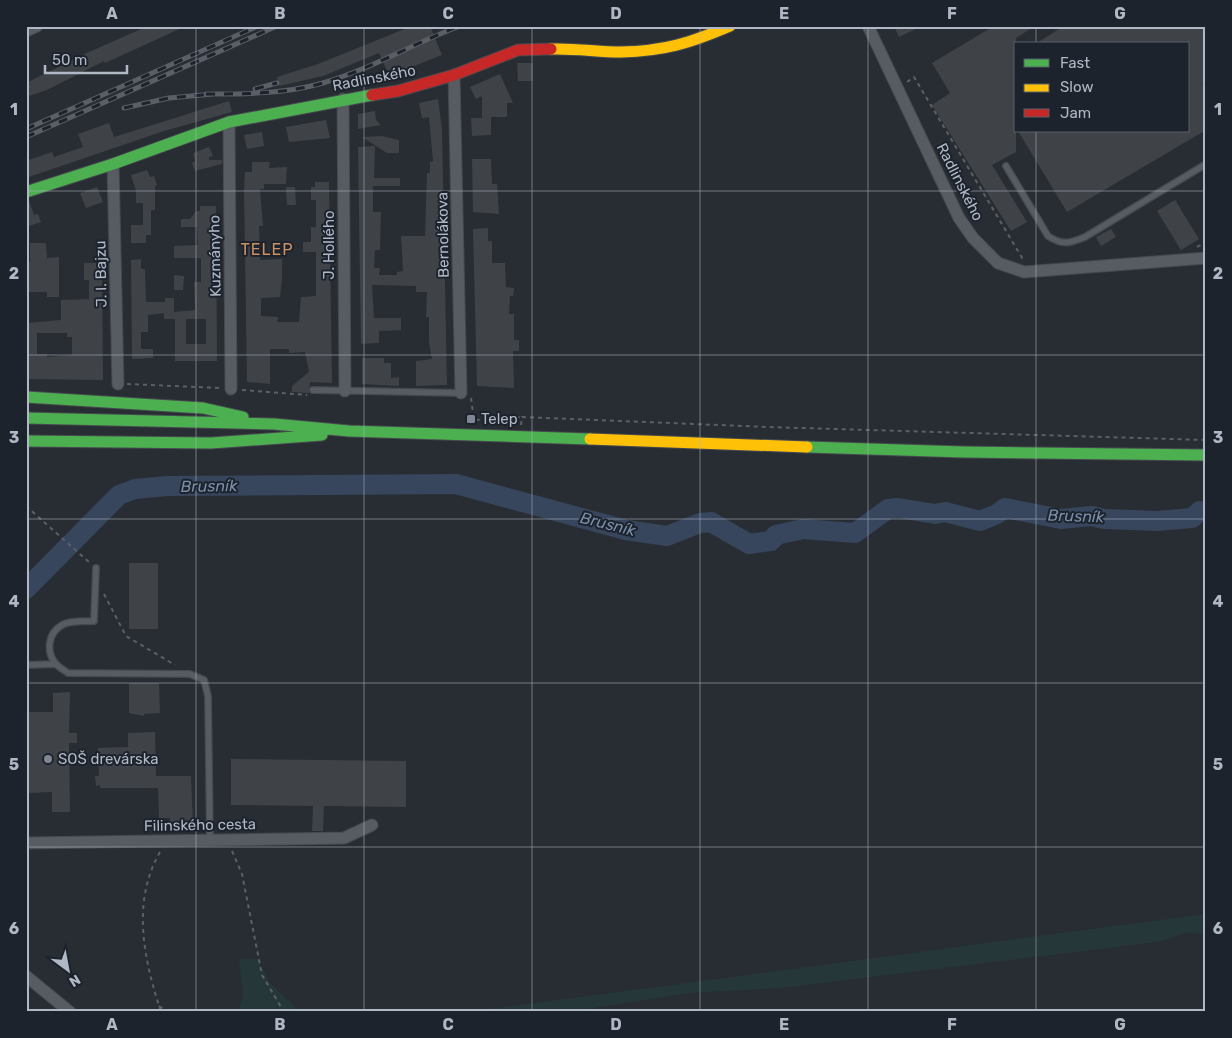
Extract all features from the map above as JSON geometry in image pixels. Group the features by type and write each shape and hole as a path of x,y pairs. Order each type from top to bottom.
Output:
{"main road":[{"name":"Radlinského","path":"26,192 113,164 229,122 398,91 454,75 518,50 565,48 621,52 671,48 691,44 730,26"},
{"path":"26,397 203,408 274,424"},
{"path":"26,418 274,424 349,431 964,452 1206,455"},
{"path":"26,441 170,444 288,439 349,431"}],"street":[{"path":"26,32 37,26"},
{"name":"Radlinského","path":"868,26 959,218 973,238 998,263 1017,271 1040,272 1206,258"},
{"name":"Bernolákova","path":"454,75 466,396"},
{"name":"J. Hollého","path":"343,100 345,391"},
{"name":"Kuzmányho","path":"229,122 231,389"},
{"name":"J. I. Bajzu","path":"113,164 118,384"},
{"name":"Filinského cesta","path":"26,843 344,838 372,825"},
{"path":"26,976 70,1012"}],"lane":[{"path":"1006,166 1048,236 1058,243 1068,244 1085,237 1206,164"},
{"path":"313,390 466,396"},
{"path":"96,568 94,621 64,624 57,629 50,639 50,651 56,664 68,672 190,674 204,680 208,696 210,840"},
{"path":"26,665 56,664"}],"path":[{"path":"118,384 282,392 292,396 311,394 313,390"},
{"path":"466,396 474,420 522,417"},
{"path":"26,506 96,568"},
{"path":"101,586 107,603 126,636 190,674"},
{"path":"227,839 242,874 262,975 284,1012"},
{"path":"161,1012 145,959 142,916 151,869 167,840"},
{"path":"159,1006 167,1012"}],"shaded area":[{"path":"1206,914 1206,935 1188,932 1162,941 1109,948 781,988 690,993 567,1012 464,1012 649,988"},
{"path":"239,959 257,959 270,983 300,1012 239,1012 243,994"}],"building":[{"path":"148,26 186,26 105,63 104,61 47,90 26,97 26,83"},
{"path":"412,26 430,26 442,55 394,74 393,71 388,73 379,53 323,76 279,86 277,77 318,64"},
{"path":"894,26 922,26 899,37"},
{"path":"994,26 1035,26 1016,38 1016,42 1014,42 1014,132 1016,132 1016,152 992,165 1027,222 1011,231 932,105 950,93 932,63"},
{"path":"1064,26 1206,26 1206,82 1202,84 1206,89 1206,130 1067,212 1019,132 1190,132 1190,42 1038,42"},
{"path":"517,63 533,63 533,81 518,81"},
{"path":"500,74 513,103 507,103 507,117 491,117 491,135 472,136 471,118 482,118 482,96 476,99 470,87"},
{"path":"438,99 442,129 447,385 416,386 416,361 432,359 429,342 429,317 426,317 427,292 416,292 416,286 372,285 374,318 401,318 401,330 379,331 379,343 361,344 358,147 375,146 374,178 400,178 400,186 373,186 373,212 381,212 380,250 375,250 374,268 380,268 379,275 397,275 397,272 403,271 401,236 425,236 427,173 430,173 430,162 433,161 429,117 422,118 419,103"},
{"path":"229,101 232,112 164,131 26,178 26,161 52,152 54,157 83,147 78,134 109,123 114,137"},
{"path":"375,111 376,120 381,125 358,129 358,114"},
{"path":"326,120 330,138 289,142 286,127"},
{"path":"262,132 264,146 247,149 244,135"},
{"path":"382,136 399,140 399,153 387,153 362,137"},
{"path":"209,147 213,156 209,157 209,160 222,160 222,164 195,171 192,163 195,161 193,153"},
{"path":"472,159 491,159 492,184 497,184 499,214 473,212"},
{"path":"252,162 270,162 269,168 287,167 286,184 264,184 264,189 260,189 263,226 259,226 260,260 282,259 280,297 261,298 261,316 278,317 277,322 299,322 301,297 316,296 316,252 303,252 303,242 311,242 311,227 316,227 316,200 311,200 311,187 315,187 315,182 329,182 332,383 310,382 309,393 292,392 292,386 309,372 305,352 289,353 289,349 270,349 270,384 247,382 244,190 245,172 252,172"},
{"path":"147,170 150,177 154,176 157,185 155,186 155,210 151,210 151,235 146,235 146,243 131,243 131,225 143,225 143,203 136,203 136,191 131,175"},
{"path":"97,187 103,202 86,208 80,193"},
{"path":"286,187 295,187 296,205 287,205"},
{"path":"1175,200 1199,239 1181,250 1157,211"},
{"path":"26,201 29,201 34,215 38,214 41,222 26,227"},
{"path":"200,206 216,206 217,361 175,361 175,319 164,319 164,313 148,315 148,332 141,332 141,349 153,349 153,358 132,359 131,260 141,259 141,269 145,269 146,302 165,302 165,298 174,298 174,312 195,310 194,282 201,282 201,258 174,258 174,246 198,245 197,227 181,227 181,219 190,219 196,211 200,211","holes":["186,319 206,319 206,344 186,344"]},
{"path":"488,228 488,241 492,241 492,263 505,263 506,287 514,288 513,296 510,296 509,314 514,314 514,340 519,340 519,351 513,351 514,388 477,386 473,229"},
{"path":"1111,229 1116,237 1101,246 1096,237"},
{"path":"30,243 46,243 47,258 59,257 59,297 47,297 47,292 26,292 26,262 30,262"},
{"path":"84,263 102,263 103,380 26,379 26,323 61,320 61,300 89,299 89,280 84,280","holes":["37,333 67,333 67,337 72,337 72,355 47,357 47,354 37,354"]},
{"path":"174,275 184,276 183,290 174,290"},
{"path":"362,358 384,358 384,363 391,363 391,378 399,377 399,386 362,384"},
{"path":"129,563 158,563 158,629 129,629"},
{"path":"129,683 159,683 160,713 144,714 144,716 129,713"},
{"name":"SOŠ drevárska","path":"70,692 69,733 77,733 77,743 69,743 70,812 52,812 52,792 26,793 26,712 53,712 53,693"},
{"path":"155,732 156,776 191,776 193,824 170,824 170,818 159,818 158,788 100,788 100,785 96,786 95,776 99,776 98,748 128,747 128,733"},
{"path":"231,759 406,761 406,807 324,806 323,831 312,831 313,806 231,805"}],"waterway":[{"name":"Brusník","path":"26,589 119,495 135,489 167,486 456,484 626,530 667,536 700,523 711,522 749,544 771,541 776,535 803,529 855,533 888,509 898,508 935,514 945,512 980,521 997,514 1005,508 1061,519 1092,516 1104,519 1157,521 1192,518 1200,511 1206,512"}],"railway":[{"path":"26,129 258,26"},
{"path":"26,137 277,26"},
{"path":"206,94 279,91 323,83 358,71 460,26"},
{"path":"255,89 277,83"},
{"path":"124,108 169,98 213,94"}],"traffic: fast":[{"path":"26,192 113,164 229,122 372,95"},
{"path":"26,397 203,408 243,417"},
{"path":"26,418 274,424 349,431 590,439"},
{"path":"26,441 211,443 322,435"},
{"path":"807,447 964,452 1206,455"}],"traffic: slow":[{"path":"551,49 621,52 651,50 677,45 730,26"},
{"path":"590,439 807,447"}],"traffic: jam":[{"path":"372,95 398,91 454,75 518,50 551,49"}],"place":[{"name":"Telep","path":"471,419"},
{"name":"SOŠ drevárska","path":"48,759"}],"district":[{"name":"TELEP","path":"267,249"}]}
